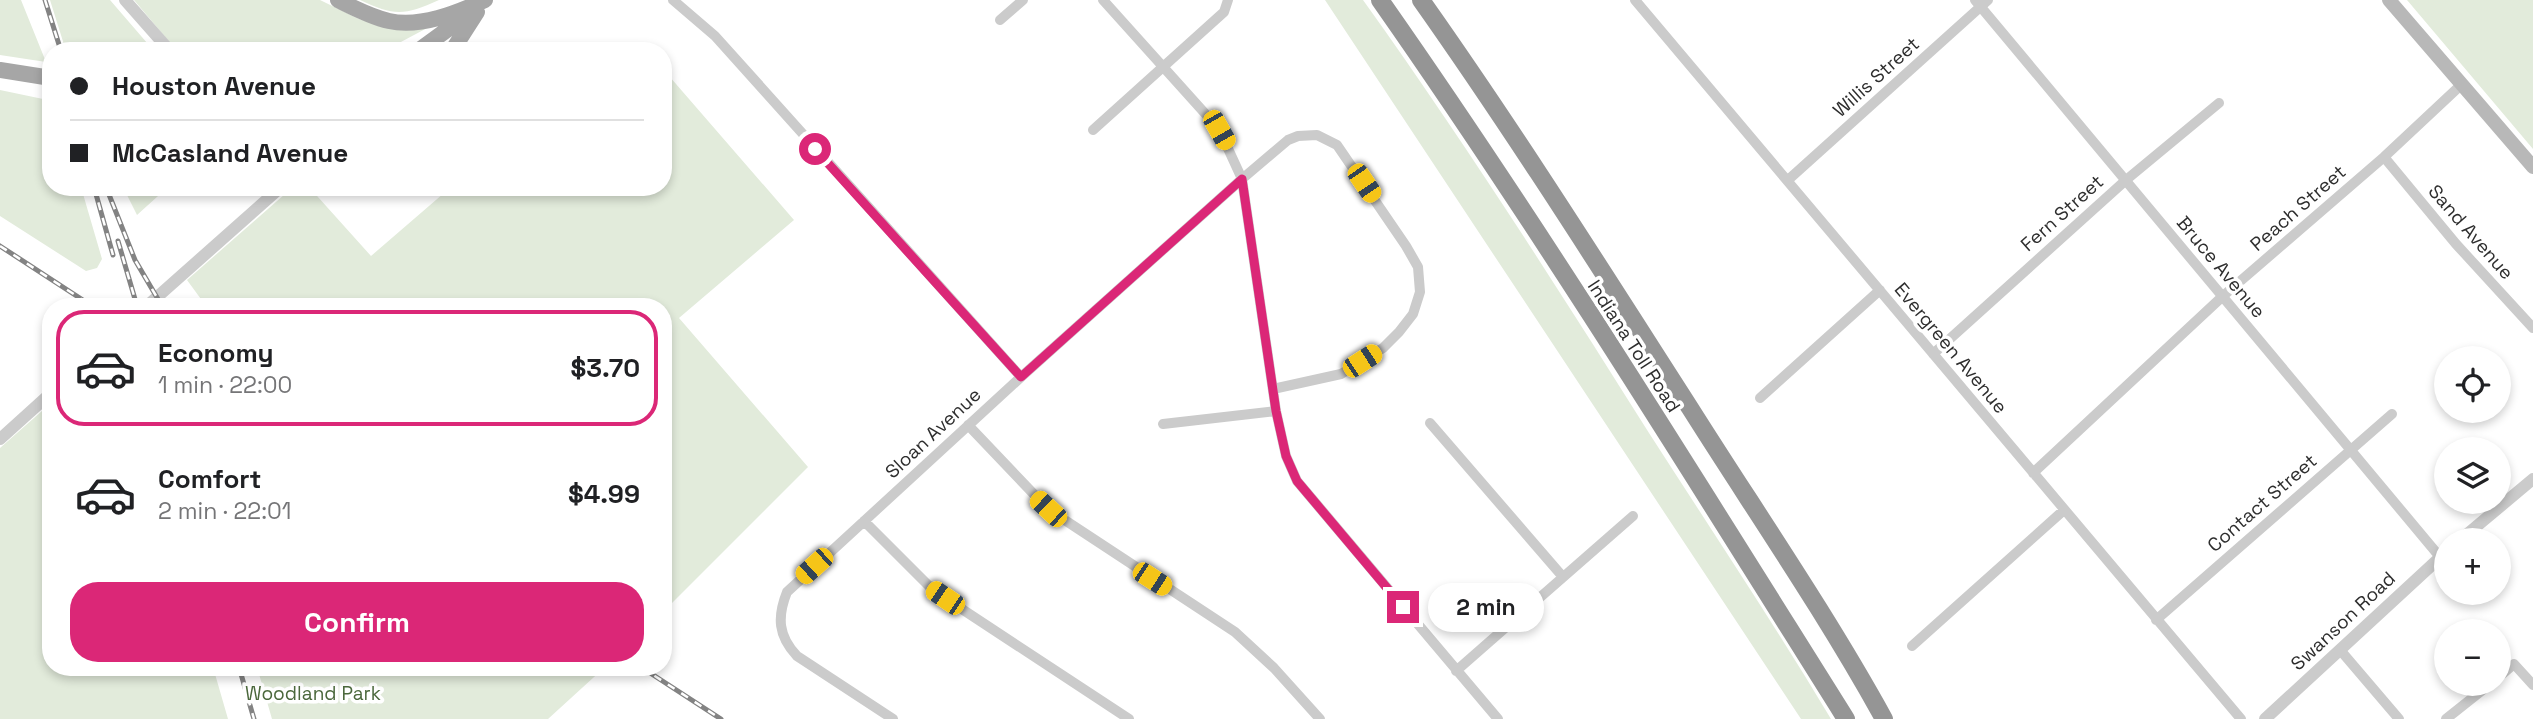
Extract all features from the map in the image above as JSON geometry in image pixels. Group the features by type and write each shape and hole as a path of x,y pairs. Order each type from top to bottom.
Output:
{"highway":[{"name":"Indiana Toll Road","path":"1380,0 1525,215 1846,719"},
{"name":"Indiana Toll Road","path":"1421,0 1645,338 1822,615 1884,719"}],"main road":[{"path":"338,0 363,13 391,22 419,21 459,12 485,0"},
{"path":"430,42 485,0"},
{"path":"458,42 485,0"},
{"path":"2389,0 2533,167"},
{"path":"0,70 42,76"}],"street":[{"path":"125,0 162,42"},
{"path":"673,0 715,36 1021,377"},
{"path":"1000,20 1023,0"},
{"path":"1103,0 1219,130 1242,179 1276,411 1286,456 1297,481 1498,719"},
{"path":"1093,130 1224,12 1228,0"},
{"name":"Evergreen Avenue","path":"1635,0 2241,719"},
{"name":"Willis Street","path":"1788,180 1981,2"},
{"name":"Bruce Avenue","path":"1981,2 2350,449 2434,544"},
{"name":"Peach Street","path":"2034,473 2223,296 2384,157 2462,84"},
{"name":"Fern Street","path":"1933,354 2126,180 2219,103"},
{"name":"Sloan Avenue","path":"893,719 797,656 783,636 779,622 781,608 788,592 968,425 1242,179 1288,140 1298,136 1317,135 1331,141 1342,152 1418,267 1420,292 1413,314 1383,348 1341,374 1273,389"},
{"name":"Sand Avenue","path":"2384,157 2456,244 2533,328"},
{"path":"156,298 271,196"},
{"path":"1760,398 1880,290"},
{"path":"0,439 42,401"},
{"path":"1163,424 1276,411"},
{"name":"Contact Street","path":"2156,620 2392,414"},
{"path":"1430,423 1563,577"},
{"path":"968,425 1027,491 1048,509 1235,632 1274,667 1320,719"},
{"path":"2475,528 2533,479"},
{"path":"1912,646 2064,510"},
{"path":"1456,671 1633,516"},
{"path":"864,520 933,590 1129,719"},
{"name":"Swanson Road","path":"2265,719 2434,563"},
{"path":"2341,651 2399,719"},
{"path":"2511,667 2514,664 2533,685"},
{"path":"2446,719 2475,696"}],"green space":[{"path":"0,0 21,0 42,52 42,61 0,55"},
{"path":"50,0 110,0 146,42 63,42"},
{"path":"134,0 320,0 359,19 391,28 429,27 401,42 169,42"},
{"path":"360,0 439,0 417,9 399,12 382,9"},
{"path":"1325,0 1363,0 1401,53 1545,269 1831,719 1801,719"},
{"path":"2407,0 2533,0 2533,149"},
{"path":"672,79 794,220 679,318 808,467 672,603 672,298 200,298 187,280 283,196 317,196 371,256 441,196 672,196"},
{"path":"0,90 42,99 42,196 84,196 102,259 97,268 86,271 0,216"},
{"path":"128,196 158,196 137,215"},
{"name":"Woodland Park","path":"42,411 42,676 216,676 228,719 0,719 0,448"},
{"path":"260,676 595,676 548,719 272,719"}],"railway":[{"path":"45,0 58,42"},
{"path":"97,196 113,255"},
{"path":"110,196 135,260 157,298"},
{"path":"118,241 135,298"},
{"path":"0,246 80,298"},
{"path":"242,676 254,719"},
{"path":"655,676 721,719"}],"route":[{"path":"815,149 1021,377 1242,179 1276,411 1286,456 1297,481 1403,607"}]}
